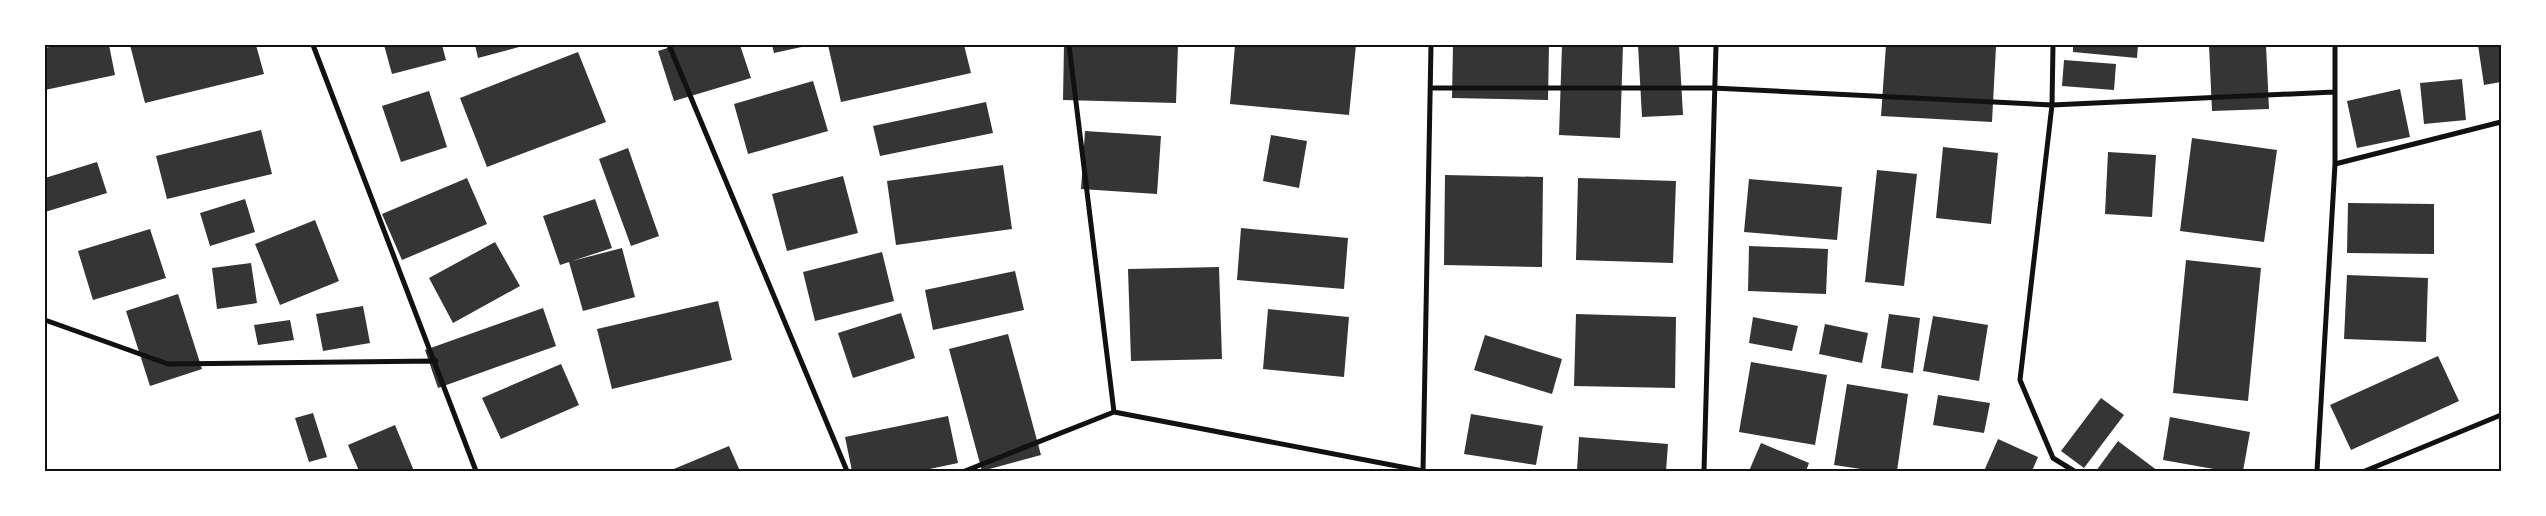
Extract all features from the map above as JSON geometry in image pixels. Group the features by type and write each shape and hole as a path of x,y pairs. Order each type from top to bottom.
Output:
{"street":[{"path":"314,45 436,361 476,471"},
{"path":"669,45 847,471"},
{"path":"1069,45 1114,412"},
{"path":"965,471 1114,412 1423,471 1432,88 1431,45"},
{"path":"1704,471 1716,45"},
{"path":"2053,45 2052,105 2020,380 2053,458 2074,471"},
{"path":"2317,471 2335,164 2335,45"},
{"path":"1432,88 1714,88 2052,105 2334,92"},
{"path":"2335,164 2501,122"},
{"path":"45,320 168,364 436,361"},
{"path":"2365,471 2501,415"}],"building":[{"path":"58,45 109,45 115,75 45,90 45,48"},
{"path":"130,45 256,45 264,74 145,103"},
{"path":"384,45 442,45 446,60 392,74"},
{"path":"475,45 518,45 519,47 478,58"},
{"path":"677,45 740,45 751,78 674,101 658,51"},
{"path":"772,45 806,45 806,46 774,53"},
{"path":"828,45 964,45 971,73 841,102"},
{"path":"1064,45 1178,45 1176,103 1063,100"},
{"path":"1235,45 1356,45 1349,115 1230,104"},
{"path":"1453,45 1549,45 1548,100 1452,98"},
{"path":"1562,45 1623,45 1620,138 1559,135"},
{"path":"1638,45 1679,45 1683,115 1642,117"},
{"path":"1886,45 1996,46 1992,122 1881,116"},
{"path":"2073,45 2138,45 2137,58 2073,52"},
{"path":"2209,45 2266,45 2269,109 2212,111"},
{"path":"2478,45 2501,45 2501,82 2484,85"},
{"path":"578,52 606,122 487,167 460,98"},
{"path":"2064,60 2116,64 2114,90 2062,86"},
{"path":"2462,79 2466,120 2424,124 2420,83"},
{"path":"813,81 828,131 748,154 734,104"},
{"path":"2400,89 2410,137 2357,148 2347,101"},
{"path":"429,91 447,147 401,162 382,106"},
{"path":"986,102 993,133 880,156 873,126"},
{"path":"261,130 272,174 167,199 156,156"},
{"path":"1085,131 1161,136 1157,194 1081,189"},
{"path":"1271,135 1307,141 1299,188 1263,181"},
{"path":"2192,138 2277,150 2264,242 2180,231"},
{"path":"1943,147 1998,153 1991,224 1936,218"},
{"path":"628,148 659,236 631,246 599,159"},
{"path":"2108,152 2156,155 2152,217 2105,214"},
{"path":"97,162 107,193 45,212 45,178"},
{"path":"1003,165 1012,229 896,245 887,181"},
{"path":"1877,170 1917,174 1904,286 1865,282"},
{"path":"1445,175 1543,177 1542,267 1444,265"},
{"path":"843,176 858,233 787,251 772,194"},
{"path":"467,178 487,224 402,260 382,214"},
{"path":"1578,178 1676,181 1673,263 1576,260"},
{"path":"1749,179 1842,187 1837,240 1744,232"},
{"path":"245,199 255,232 210,246 200,213"},
{"path":"595,199 612,248 572,261 622,248 635,297 583,311 569,262 560,265 543,216"},
{"path":"2348,203 2434,204 2434,254 2347,253"},
{"path":"315,220 339,281 280,305 255,244"},
{"path":"1241,228 1348,238 1344,289 1237,280"},
{"path":"150,229 166,278 93,300 78,251"},
{"path":"495,242 520,286 453,323 429,278"},
{"path":"1749,246 1828,249 1826,294 1748,291"},
{"path":"882,252 894,301 815,321 803,272"},
{"path":"2186,260 2261,268 2248,401 2173,393"},
{"path":"251,263 257,303 217,309 212,268"},
{"path":"1219,267 1222,359 1131,361 1128,269"},
{"path":"1015,271 1024,310 933,330 925,290"},
{"path":"2347,275 2428,278 2426,342 2344,339"},
{"path":"178,294 202,369 150,386 126,311"},
{"path":"718,301 732,360 612,389 597,329"},
{"path":"363,306 370,343 323,351 316,314"},
{"path":"543,308 556,346 438,388 425,350"},
{"path":"1268,309 1349,317 1344,377 1263,369"},
{"path":"901,313 915,358 853,378 838,333"},
{"path":"1576,314 1676,317 1675,388 1574,386"},
{"path":"1889,314 1920,318 1913,373 1881,368"},
{"path":"1933,316 1988,325 1979,381 1923,371"},
{"path":"1753,317 1798,326 1792,351 1749,343"},
{"path":"290,320 294,340 258,345 254,325"},
{"path":"1825,324 1868,333 1862,363 1819,354"},
{"path":"1008,334 1041,455 982,471 949,349"},
{"path":"1485,335 1562,359 1552,394 1474,370"},
{"path":"2438,356 2459,401 2351,450 2330,405"},
{"path":"1751,362 1827,375 1815,445 1739,432"},
{"path":"561,364 579,405 501,439 482,398"},
{"path":"1847,384 1908,394 1897,471 1874,471 1834,465"},
{"path":"1938,395 1990,403 1984,433 1933,425"},
{"path":"2101,398 2124,415 2084,468 2061,451"},
{"path":"313,413 327,457 309,462 295,418"},
{"path":"1471,414 1543,426 1536,465 1464,454"},
{"path":"948,416 958,463 920,471 852,471 845,437"},
{"path":"2170,417 2250,432 2243,471 2225,471 2163,460"},
{"path":"395,425 414,471 359,471 348,445"},
{"path":"1579,437 1668,444 1666,471 1577,471"},
{"path":"1998,439 2038,457 2032,471 1984,471"},
{"path":"2118,441 2158,471 2096,471"},
{"path":"1761,443 1809,463 1806,471 1749,471"},
{"path":"729,446 740,471 669,471"}]}
